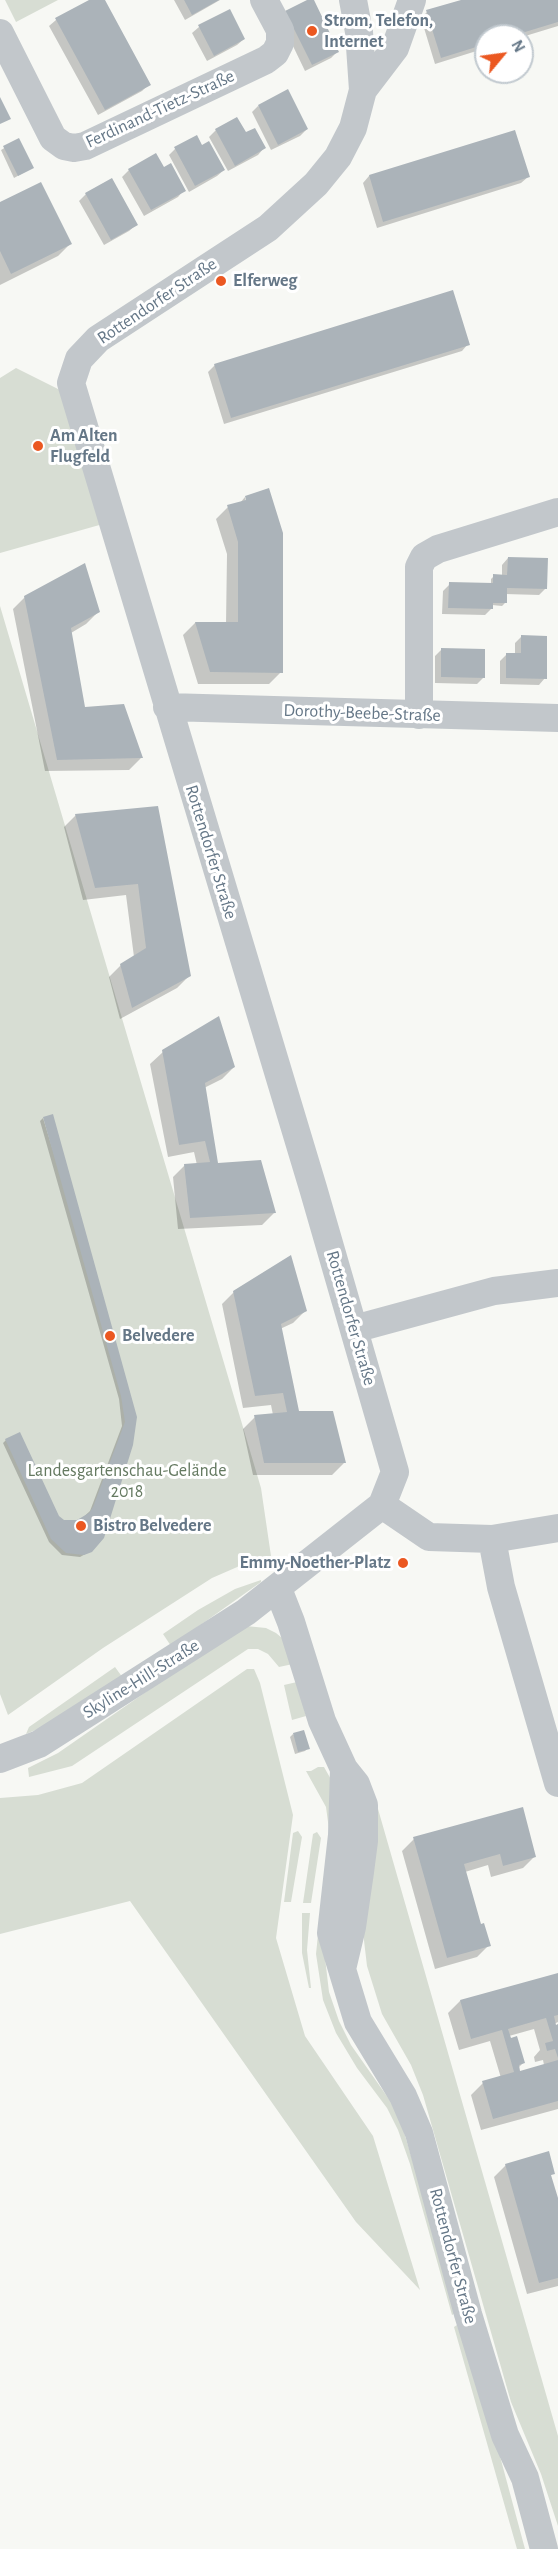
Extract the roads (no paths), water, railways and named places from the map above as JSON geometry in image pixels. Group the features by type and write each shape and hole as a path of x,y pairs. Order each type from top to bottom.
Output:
{"street":[{"name":"Ferdinand-Tietz-Straße","path":"0,33 53,138 64,146 74,148 85,146 266,60 275,53 280,43 280,30 264,0"},
{"name":"Rottendorfer Straße","path":"353,0 360,32 363,90 353,128 338,158 316,184 268,228 98,339 79,359 71,383 395,1472 382,1505 278,1589 291,1622 322,1721 344,1769 342,1835 331,1933 358,2022 404,2096 419,2133 495,2402 505,2435 525,2478 544,2549"},
{"path":"363,90 395,48 412,0"},
{"path":"419,715 419,567 424,557 438,549 558,512"},
{"name":"Dorothy-Beebe-Straße","path":"167,707 558,718"},
{"path":"354,1329 494,1291 558,1283"},
{"path":"382,1505 429,1537 492,1539 558,1528"},
{"path":"492,1539 501,1587 551,1734 558,1784"},
{"name":"Skyline-Hill-Straße","path":"0,1759 39,1744 246,1612 278,1589"}],"place":[{"name":"Strom, Telefon, Internet","path":"312,31"},
{"name":"Elferweg","path":"221,281"},
{"name":"Am Alten Flugfeld","path":"38,446"},
{"name":"Belvedere","path":"110,1336"},
{"name":"Bistro Belvedere","path":"81,1526"},
{"name":"Emmy-Noether-Platz","path":"403,1563"}],"park label":[{"name":"Landesgartenschau-Gelände 2018","path":"127,1481"}]}
